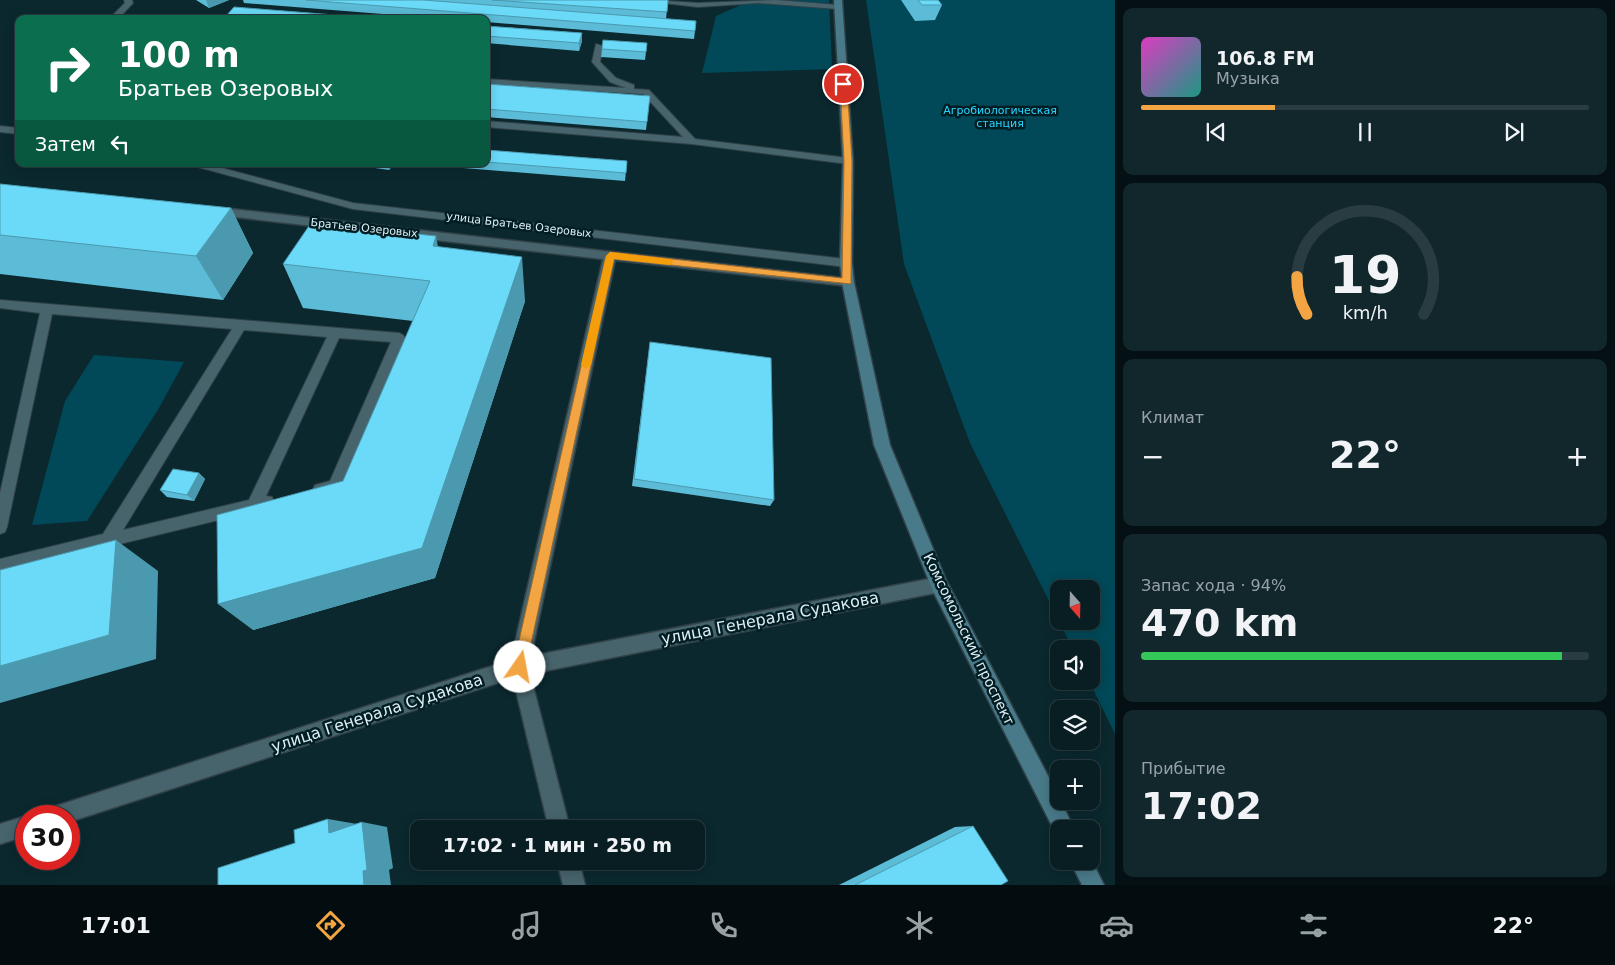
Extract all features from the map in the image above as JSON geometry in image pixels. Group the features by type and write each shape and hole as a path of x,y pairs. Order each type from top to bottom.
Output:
{"street":[{"name":"Комсомольский проспект","path":"838,4 848,161 846,263 848,282 882,444 939,585 1059,820"},
{"name":"Братьев Озеровых","path":"197,209 848,282"},
{"path":"558,820 520,667 610,256"},
{"name":"улица Генерала Судакова","path":"80,808 520,667 939,585"},
{"path":"0,834 15,829"},
{"path":"570,870 574,885"},
{"path":"1086,870 1093,885"}],"lane":[{"path":"116,15 129,2 128,0"},
{"path":"655,0 698,5 759,1 838,4"},
{"path":"599,46 596,62 613,80 646,92 692,142"},
{"path":"490,82 646,92"},
{"path":"490,124 692,142 848,161"},
{"path":"0,129 15,131"},
{"name":"улица Братьев Озеровых","path":"208,167 353,206 846,263"},
{"path":"0,304 399,338 334,486 308,492"},
{"path":"0,527 47,309"},
{"path":"108,540 241,325"},
{"path":"254,505 335,332"},
{"path":"0,566 281,499"}],"green space":[{"path":"752,0 829,0 832,69 702,73 716,16"},
{"name":"Агробиологическая станция","path":"866,0 1115,0 1115,734 1100,700 1093,690 1100,690 1100,640 1068,640 1064,630 1100,630 1100,580 1050,580 1050,603 970,443 904,264"},
{"path":"94,355 184,362 159,408 87,521 32,525 65,401"}],"building":[{"path":"306,0 423,0 696,21 695,31"},
{"path":"492,0 668,0 667,12"},
{"path":"918,0 938,0 942,5 922,5"},
{"path":"234,7 335,15 227,15"},
{"path":"490,26 582,33 579,43 490,36"},
{"path":"603,40 647,43 646,52 602,49"},
{"path":"490,84 650,96 647,122 490,109"},
{"path":"490,150 627,161 626,173 490,162"},
{"path":"0,184 231,208 196,256 0,235"},
{"path":"311,223 436,236 433,246 522,257 422,548 218,604 217,515 343,481 430,281 283,264"},
{"path":"650,342 771,358 774,500 634,479"},
{"path":"173,469 199,473 187,495 160,490"},
{"path":"116,540 109,635 0,666 0,570"},
{"path":"328,819 329,833 362,822 367,870 363,871 364,885 218,885 218,868 295,843 294,830"},
{"path":"973,826 1008,881 1001,885 855,885"}],"slow traffic":[{"path":"586,365 610,256 670,262"}],"route":[{"path":"520,667 610,256 848,282 846,263 848,161 843,84"}]}
